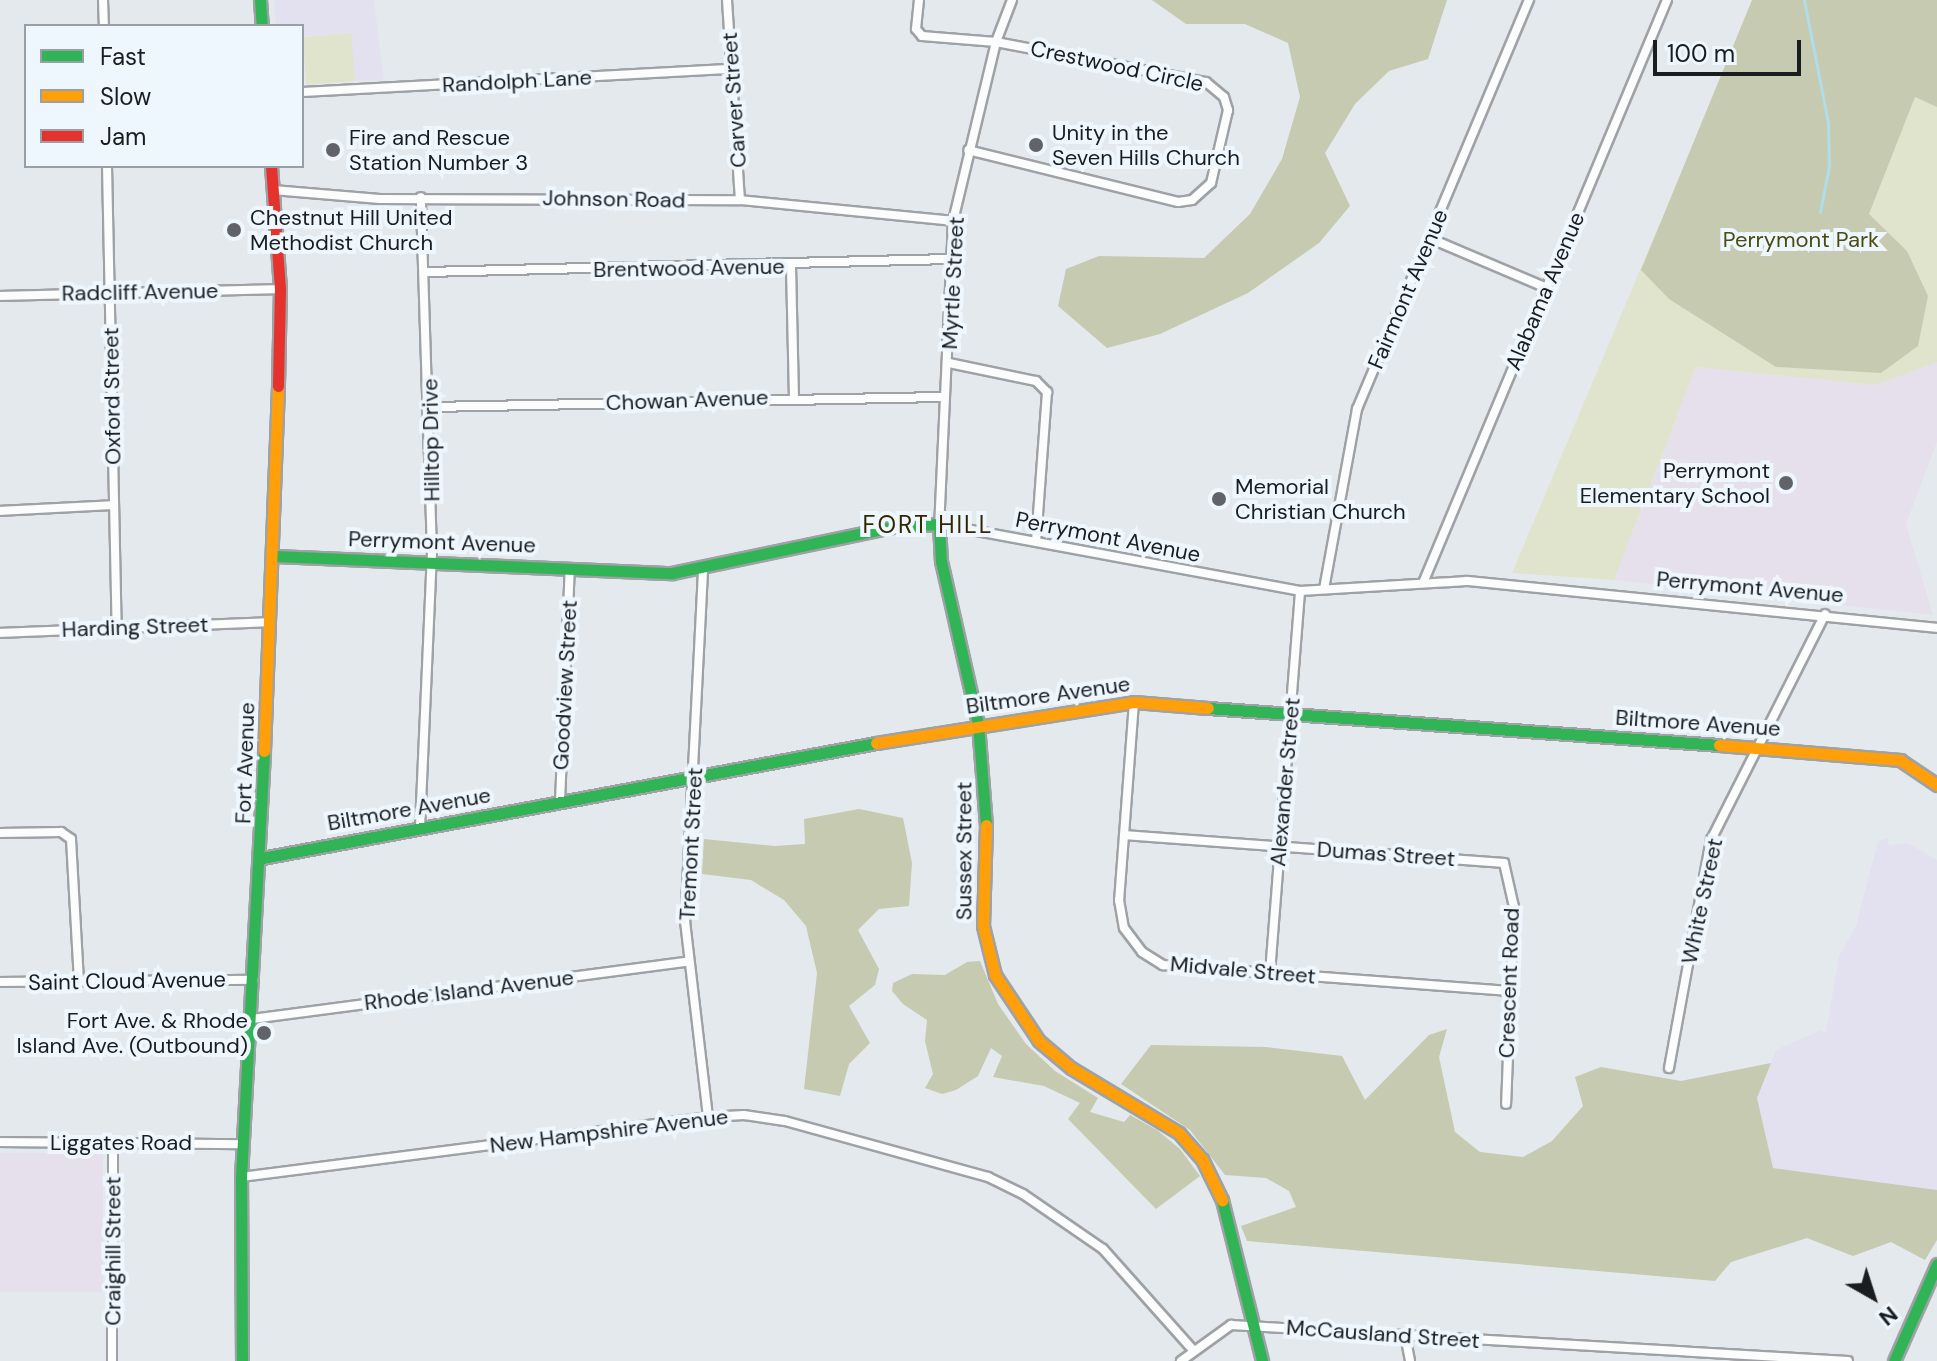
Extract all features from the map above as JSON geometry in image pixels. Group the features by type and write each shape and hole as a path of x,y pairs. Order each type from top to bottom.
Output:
{"street":[{"path":"103,0 104,24"},
{"path":"260,0 262,24"},
{"name":"Carver Street","path":"727,0 740,200"},
{"name":"Crestwood Circle","path":"919,0 918,33 996,42 1215,87 1228,110 1211,183 1192,200 1178,202 968,150"},
{"name":"Myrtle Street","path":"939,524 944,397 949,363 953,221 996,42 1012,0"},
{"name":"Fairmont Avenue","path":"1324,589 1357,409 1529,0"},
{"name":"Alabama Avenue","path":"1423,583 1667,0"},
{"name":"Randolph Lane","path":"304,92 732,69"},
{"name":"Oxford Street","path":"107,168 117,627"},
{"name":"Fort Avenue","path":"242,1361 242,1144 262,858 275,556 280,289 271,168"},
{"name":"Johnson Road","path":"273,190 421,197 740,200 953,221"},
{"name":"Hilltop Drive","path":"420,827 431,561 431,407 421,197"},
{"path":"1429,238 1547,288"},
{"name":"Brentwood Avenue","path":"426,272 791,266 952,259"},
{"path":"791,266 794,397"},
{"name":"Radcliff Avenue","path":"0,296 280,289"},
{"path":"949,363 1036,381 1047,392 1036,542"},
{"name":"Chowan Avenue","path":"431,407 794,397 944,397"},
{"path":"0,511 113,505"},
{"name":"Perrymont Avenue","path":"275,556 703,571 896,526 939,524 1300,591 1467,581 1825,614 1937,628"},
{"name":"Sussex Street","path":"939,524 941,561 978,724 987,791 983,926 995,975 1039,1041 1071,1068 1179,1133 1202,1159 1222,1200 1262,1361"},
{"name":"Goodview Street","path":"560,802 570,568"},
{"name":"Tremont Street","path":"703,571 686,962 708,1117"},
{"name":"Alexander Street","path":"1270,973 1300,591"},
{"name":"White Street","path":"1669,1068 1711,840 1825,614"},
{"name":"Harding Street","path":"0,633 270,622"},
{"name":"Biltmore Avenue","path":"262,858 978,724 1134,702 1292,711 1900,760 1937,785"},
{"name":"Midvale Street","path":"1134,702 1119,900 1124,928 1142,952 1163,965 1509,991"},
{"path":"0,833 61,832 71,839 79,981"},
{"name":"Dumas Street","path":"1124,835 1504,863"},
{"name":"Crescent Road","path":"1504,863 1514,907 1506,1104"},
{"name":"Rhode Island Avenue","path":"252,1019 686,962"},
{"name":"Saint Cloud Avenue","path":"0,982 254,980"},
{"name":"New Hampshire Avenue","path":"241,1177 708,1117 744,1115 785,1121 988,1177 1047,1208 1103,1249 1193,1350"},
{"name":"Liggates Road","path":"0,1142 242,1144"},
{"name":"Craighill Street","path":"112,1361 113,1142"},
{"path":"1894,1361 1937,1264"},
{"name":"McCausland Street","path":"1181,1361 1231,1325 1729,1357 1848,1361"},
{"path":"1405,1335 1410,1361"},
{"path":"1592,1347 1593,1361"}],"shaded area":[{"path":"274,0 374,0 384,80 355,81 350,33 304,37 304,24 276,24"},
{"name":"Perrymont Elementary School","path":"1937,362 1937,442 1906,524 1933,615 1614,580 1696,367 1876,385"},
{"path":"1888,838 1889,845 1908,843 1937,860 1937,1190 1773,1169 1757,1098 1776,1050 1821,1030 1826,1033 1839,956 1856,926 1878,841"},
{"path":"0,1153 103,1153 103,1292 0,1292"}],"green space":[{"path":"1152,0 1447,0 1428,59 1389,71 1355,104 1325,153 1350,206 1319,243 1248,293 1160,334 1107,348 1058,306 1066,269 1099,256 1204,258 1250,214 1282,159 1300,97 1288,43 1245,24 1186,24"},
{"name":"Perrymont Park","path":"1752,0 1937,0 1937,107 1915,97 1869,214 1907,251 1928,296 1918,346 1881,373 1776,367 1669,299 1641,270"},
{"name":"Perrymont Park","path":"1937,0 1937,362 1876,385 1696,367 1614,580 1512,573 1659,225"},
{"path":"351,33 355,81 306,85 304,37"},
{"path":"859,809 903,818 912,863 909,906 879,909 858,930 879,969 875,985 849,1006 870,1043 849,1064 840,1096 804,1089 817,973 806,926 784,900 751,880 702,874 704,839 775,846 805,844 804,819"},
{"path":"980,961 998,1004 1026,1044 1055,1071 1098,1098 1090,1112 1124,1122 1130,1115 1157,1130 1180,1149 1200,1176 1156,1209 1068,1119 1080,1103 1044,1086 993,1077 1002,1056 991,1048 978,1076 956,1090 942,1094 925,1088 933,1074 925,1041 927,1020 903,1004 892,991 893,983 912,974 945,975 967,962"},
{"path":"1447,1029 1439,1057 1455,1132 1480,1152 1523,1157 1552,1141 1583,1106 1575,1077 1601,1067 1681,1081 1771,1063 1757,1098 1773,1168 1937,1190 1937,1240 1925,1260 1891,1242 1853,1256 1807,1238 1731,1262 1715,1281 1247,1241 1241,1226 1296,1207 1289,1191 1266,1178 1225,1175 1190,1130 1121,1084 1151,1045 1266,1047 1342,1056 1365,1100 1429,1035"}],"waterway":[{"path":"1804,0 1828,122 1829,166 1820,212"}],"traffic: fast":[{"path":"260,0 262,24"},
{"path":"275,556 672,573 896,526 939,524 941,561 978,724 986,825"},
{"path":"1208,708 1719,745"},
{"path":"262,858 876,743"},
{"path":"242,1361 241,1177 264,751"},
{"path":"1222,1200 1262,1361"},
{"path":"1894,1361 1937,1264"}],"traffic: slow":[{"path":"264,751 278,386"},
{"path":"876,743 1134,702 1208,708"},
{"path":"1719,745 1900,760 1937,785"},
{"path":"986,825 983,926 995,975 1039,1041 1071,1068 1179,1133 1202,1159 1222,1200"}],"traffic: jam":[{"path":"271,168 280,289 278,386"}],"place":[{"name":"Unity in the Seven Hills Church","path":"1036,145"},
{"name":"Fire and Rescue Station Number 3","path":"333,150"},
{"name":"Chestnut Hill United Methodist Church","path":"234,230"},
{"name":"Perrymont Elementary School","path":"1786,483"},
{"name":"Memorial Christian Church","path":"1219,499"},
{"name":"Fort Ave. & Rhode Island Ave. (Outbound)","path":"264,1033"}],"district":[{"name":"FORT HILL","path":"928,525"}]}
